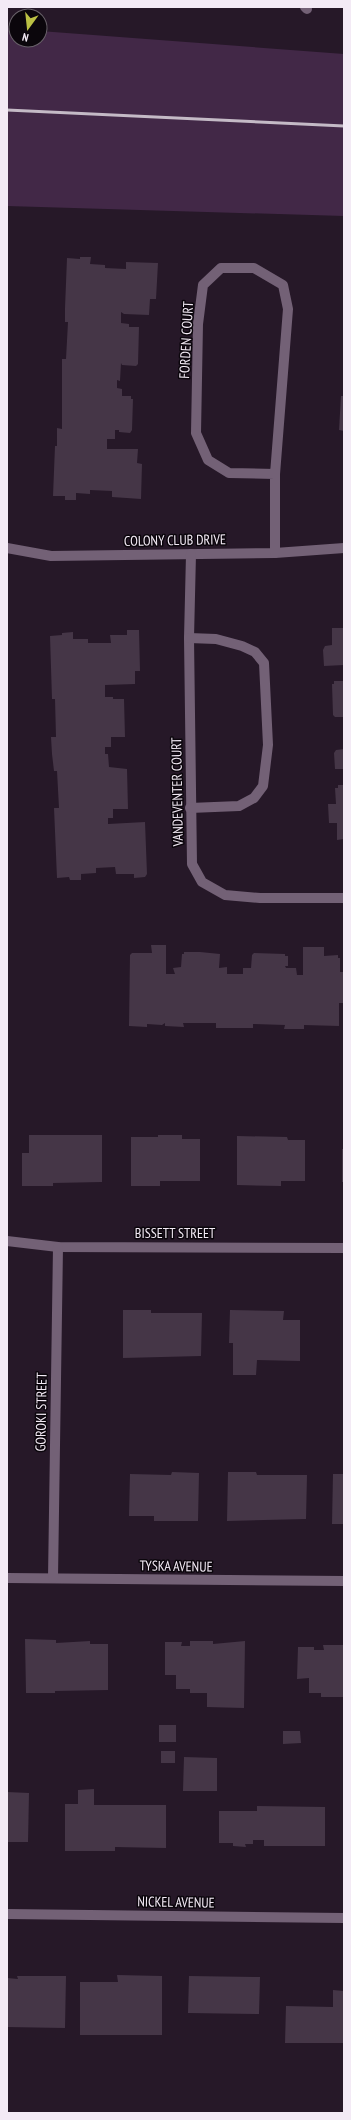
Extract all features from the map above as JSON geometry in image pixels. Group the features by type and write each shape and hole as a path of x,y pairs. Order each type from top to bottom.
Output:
{"street":[{"name":"FORDEN COURT","path":"274,553 275,474 288,309 283,285 254,268 221,268 203,286 198,324 196,433 208,460 229,473 275,474"},
{"name":"COLONY CLUB DRIVE","path":"7,548 51,556 274,553 344,548"},
{"name":"VANDEVENTER COURT","path":"191,554 189,638 190,808 192,864 202,882 225,895 260,898 344,898"},
{"path":"189,638 216,639 242,646 255,652 264,663 268,745 263,786 254,798 239,806 190,808"},
{"name":"BISSETT STREET","path":"7,1241 58,1247 344,1248"},
{"name":"GOROKI STREET","path":"52,1578 58,1247"},
{"name":"TYSKA AVENUE","path":"7,1578 344,1582"},
{"name":"NICKEL AVENUE","path":"7,1914 344,1918"}],"shaded area":[{"path":"7,28 8,48 48,48 48,32 344,54 344,216 7,206"}],"building":[{"path":"80,257 91,257 90,264 105,265 105,268 126,269 126,262 158,263 156,299 150,299 149,315 124,314 121,312 121,323 129,324 129,327 139,327 138,364 136,366 122,365 121,363 120,381 117,380 117,388 122,389 122,396 131,396 131,399 133,399 132,430 130,433 115,430 115,439 107,439 107,449 138,449 137,463 142,464 141,499 112,497 112,491 90,490 90,494 76,493 76,500 65,500 65,496 53,496 57,428 62,429 62,359 66,359 68,322 65,322 67,258 80,259"},
{"path":"341,396 344,396 344,431 339,430"},
{"path":"332,628 344,628 344,665 324,666 323,650 325,646 332,645"},
{"path":"127,630 139,630 140,671 135,671 135,684 105,685 105,697 124,699 125,737 111,737 111,747 105,747 105,754 108,754 109,767 127,769 128,809 113,809 113,818 108,818 108,824 145,822 147,874 145,877 134,878 134,874 116,874 115,867 96,868 96,873 81,874 81,880 70,880 69,877 57,878 54,808 59,808 57,771 54,771 51,737 56,737 55,699 52,699 50,636 73,632 73,639 88,639 88,643 111,643 110,635 127,635"},
{"path":"334,681 343,681 344,717 335,717 333,715 332,684 334,684"},
{"path":"344,749 344,769 335,769 334,753 336,750"},
{"path":"338,785 344,785 344,839 337,840 337,823 329,823 328,804 336,804 335,788 338,788"},
{"path":"151,945 166,945 166,974 175,974 173,968 181,967 182,954 184,954 184,952 200,952 220,954 219,968 227,967 227,974 243,974 243,968 251,968 252,955 254,953 285,954 285,956 288,956 288,966 285,966 286,968 296,968 297,975 303,975 303,947 324,947 324,956 338,955 338,958 340,958 340,972 344,972 343,1003 339,1003 339,1026 304,1025 304,1029 284,1029 285,1025 253,1024 253,1028 216,1028 216,1023 183,1023 184,1027 165,1026 165,1023 162,1025 147,1024 147,1027 129,1026 130,955 132,953 152,953"},
{"path":"29,1135 102,1135 102,1182 53,1183 53,1186 22,1186 22,1153 29,1153"},
{"path":"158,1135 182,1135 182,1139 200,1139 200,1181 160,1181 160,1186 131,1186 131,1137 158,1137"},
{"path":"237,1136 287,1137 288,1140 305,1140 305,1181 281,1181 281,1186 237,1185"},
{"path":"342,1149 344,1149 344,1182 342,1182"},
{"path":"123,1310 151,1310 151,1313 202,1313 201,1356 123,1358"},
{"path":"230,1310 284,1311 283,1320 300,1320 300,1361 257,1360 256,1375 233,1375 233,1343 229,1343"},
{"path":"172,1472 199,1473 198,1521 154,1521 154,1516 129,1516 130,1474 171,1475"},
{"path":"228,1472 256,1472 257,1475 307,1475 306,1519 227,1521"},
{"path":"333,1474 344,1474 344,1524 332,1524"},
{"path":"25,1639 56,1640 56,1643 90,1641 90,1644 108,1644 108,1690 26,1693"},
{"path":"190,1641 213,1641 213,1644 245,1641 244,1708 207,1707 207,1693 190,1693 190,1689 176,1689 176,1675 165,1675 165,1642 182,1642 181,1646 190,1646"},
{"path":"323,1645 344,1645 344,1697 321,1697 321,1693 309,1693 309,1678 297,1679 298,1647 314,1647 314,1650 324,1650"},
{"path":"159,1725 176,1725 176,1742 159,1742"},
{"path":"283,1731 300,1731 301,1743 283,1744"},
{"path":"161,1751 175,1751 175,1763 161,1763"},
{"path":"184,1757 217,1758 217,1791 183,1791"},
{"path":"94,1789 94,1805 166,1805 166,1848 115,1847 115,1851 65,1851 65,1804 78,1804 78,1790"},
{"path":"7,1792 29,1793 28,1842 7,1842"},
{"path":"257,1806 325,1807 325,1846 264,1846 264,1840 253,1840 253,1844 245,1844 246,1847 233,1846 233,1843 219,1843 219,1811 257,1811"},
{"path":"117,1975 162,1976 162,2035 80,2035 80,1982 118,1982"},
{"path":"17,1976 66,1976 65,2028 7,2027 7,1978 18,1979"},
{"path":"189,1976 260,1977 259,2014 188,2013"},
{"path":"333,1990 344,1991 344,2043 285,2043 286,2006 333,2007"}],"railway":[{"path":"7,110 344,126"}]}
